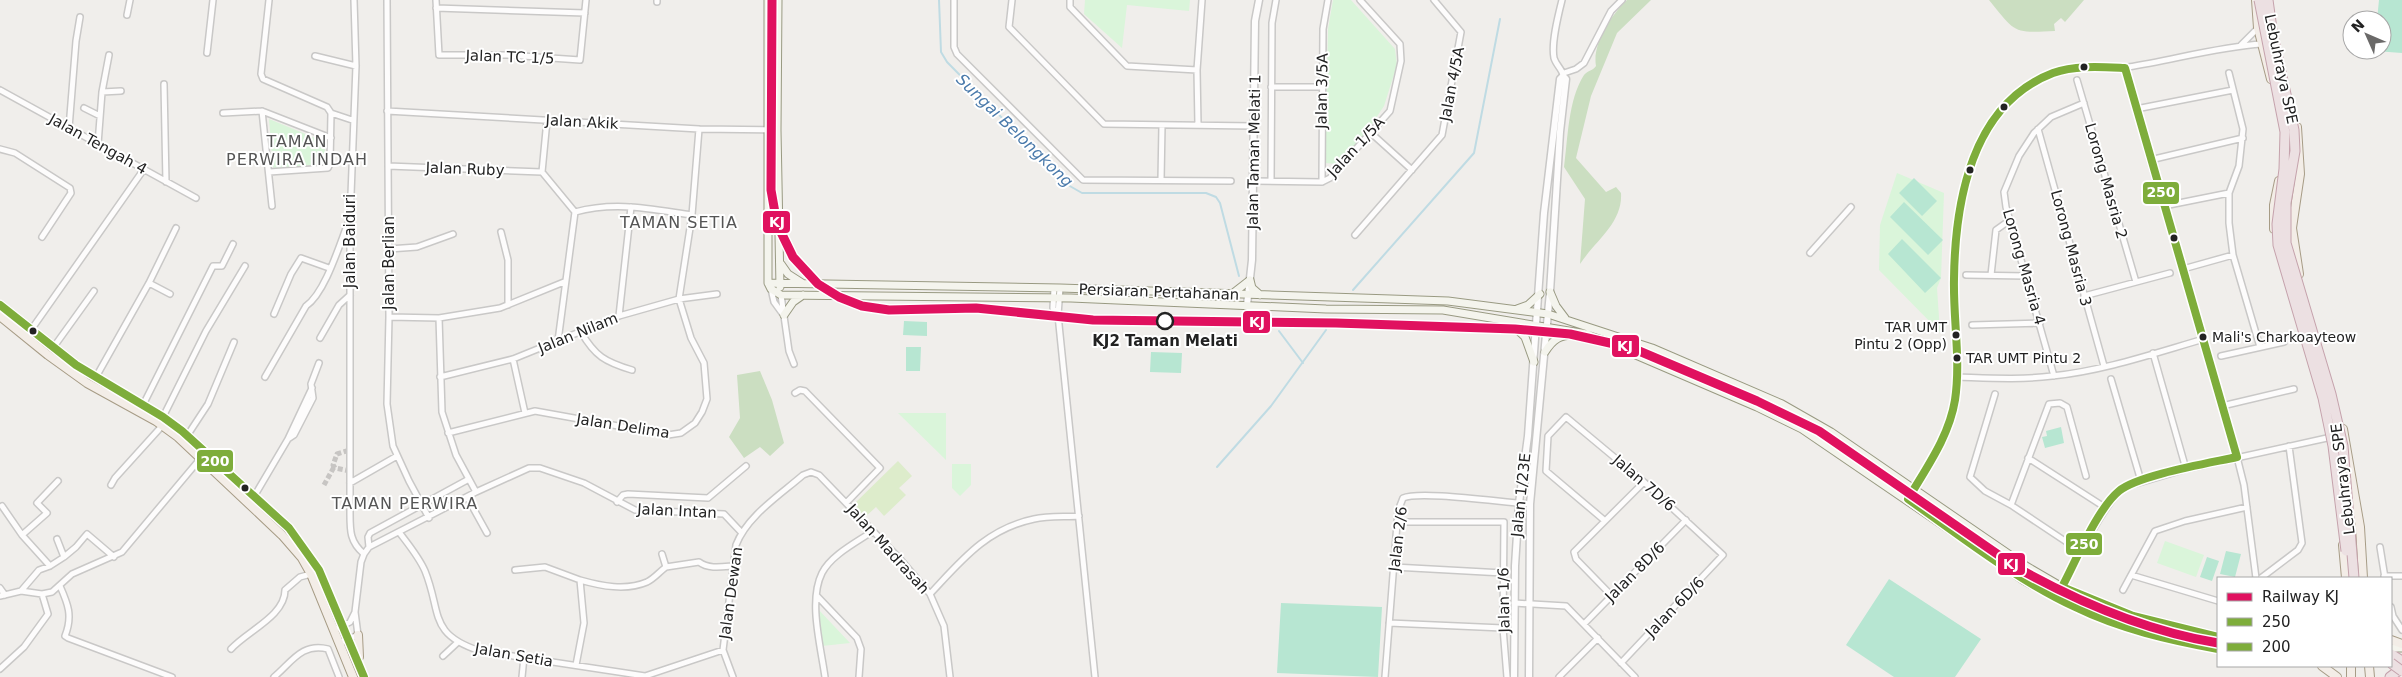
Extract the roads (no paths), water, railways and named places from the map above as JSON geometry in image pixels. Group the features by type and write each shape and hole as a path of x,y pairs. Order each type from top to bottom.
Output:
{"highway":[{"name":"Lebuhraya SPE","path":"2258,0 2285,132 2284,169 2276,224 2278,245 2323,398 2333,446 2347,577"},
{"name":"Lebuhraya SPE","path":"2271,0 2273,36 2294,130 2295,150 2286,203 2286,243 2332,394 2343,446 2354,577"},
{"path":"2390,677 2402,668"}],"main road":[{"path":"768,0 770,286"},
{"path":"778,0 777,130 781,295"},
{"path":"2258,0 2258,28 2283,138 2282,166 2274,209 2276,244 2317,386 2338,495 2347,577"},
{"path":"2271,0 2276,42 2300,142 2300,174 2293,211 2292,242 2299,275 2347,442 2360,527 2363,577"},
{"path":"2274,209 2278,217 2284,219 2293,211"},
{"path":"780,261 788,274 802,284"},
{"path":"1231,294 1250,280 1252,288 1260,295"},
{"name":"Persiaran Pertahanan","path":"770,286 780,283 1057,288 1448,302 1548,314 1565,318 1652,348 1782,404 1831,432 2062,587 2094,602 2125,613 2217,637"},
{"name":"Persiaran Pertahanan","path":"770,286 781,295 1056,298 1326,309 1444,310 1587,334 1757,407 1802,429 1908,499 2023,580 2056,598 2098,618 2172,641 2217,649"},
{"path":"1550,292 1556,306 1565,318"},
{"path":"1515,310 1528,305 1540,294"},
{"path":"784,316 793,302 803,295"},
{"path":"0,305 53,348 96,377 163,417 188,436 290,528 319,570 364,677"},
{"path":"0,316 48,355 87,383 162,426 282,535 302,558 311,574 353,677"},
{"path":"1507,320 1525,336 1534,362"},
{"path":"1545,352 1551,343 1560,336 1587,334"},
{"path":"1885,484 1898,487 1900,480 1893,473"},
{"path":"1924,511 1921,504 1922,500 1932,500"},
{"path":"2045,577 2054,588 2048,593"},
{"path":"2094,602 2087,608 2098,618"},
{"path":"2125,613 2134,622 2129,627"},
{"path":"358,635 359,664"},
{"path":"2323,667 2337,677"}],"street":[{"path":"127,15 130,0"},
{"path":"207,53 213,0"},
{"path":"268,172 328,168 330,164 331,138 331,113 326,106 263,79 269,0"},
{"name":"Jalan Baiduri","path":"354,0 356,66 352,120 350,220 350,533 354,545 364,554"},
{"name":"Jalan Berlian","path":"387,0 389,249 387,404 393,446 429,518"},
{"path":"436,0 436,8 584,14 586,0"},
{"path":"954,0 954,47 958,54 1083,180 1231,181"},
{"path":"1012,0 1009,27 1104,124 1254,126"},
{"path":"1070,0 1070,7 1127,66 1197,70"},
{"path":"1198,125 1197,70 1202,0"},
{"name":"Jalan Taman Melati 1","path":"1247,305 1252,260 1255,20 1259,0"},
{"path":"1271,181 1272,23 1276,0"},
{"name":"Jalan 3/5A","path":"1322,182 1323,29 1328,0"},
{"name":"Jalan 1/5A","path":"1254,181 1322,182 1330,178 1390,111 1401,62 1400,44 1360,0"},
{"name":"Jalan 4/5A","path":"1355,235 1442,135 1461,32 1434,0"},
{"path":"1562,0 1556,23 1554,60 1564,74 1584,63 1611,11 1622,0"},
{"name":"Jalan TC 1/5","path":"436,8 439,55 506,55 580,60 584,14"},
{"path":"69,128 76,41 80,17"},
{"path":"2240,45 2258,28"},
{"path":"1908,499 1928,467 1946,430 1955,404 1957,376 1955,247 1962,189 1977,150 2006,105 2032,83 2054,74 2079,68 2126,68 2240,45 2262,44"},
{"path":"98,144 102,92 109,55"},
{"path":"316,56 356,66"},
{"path":"2126,68 2150,160 2204,339 2237,457 2247,507 2256,577"},
{"path":"2229,73 2242,123 2243,138 2239,166 2229,193 2228,213 2233,255 2260,347"},
{"name":"Jalan 1/23E","path":"1530,677 1528,603 1530,504 1548,326 1560,132 1566,79 1564,74"},
{"name":"Jalan 1/23E","path":"1514,677 1514,603 1519,504 1540,294 1544,213 1560,79 1564,74"},
{"name":"Lorong Masria 2","path":"2077,80 2136,282"},
{"path":"164,84 166,182"},
{"path":"1271,87 1322,87"},
{"name":"Jalan Tengah 4","path":"0,90 196,198"},
{"path":"2136,109 2233,90"},
{"path":"102,92 121,91"},
{"name":"Lorong Masria 4","path":"2054,376 2010,220 2004,192 2024,148 2038,129 2051,117 2084,103"},
{"path":"84,108 100,116"},
{"name":"Jalan Akik","path":"387,111 699,129 777,130"},
{"path":"223,113 262,112 331,138"},
{"path":"262,112 272,206"},
{"path":"331,113 352,120"},
{"path":"547,120 542,172 575,212 568,273 564,282 558,341"},
{"path":"1162,125 1162,180"},
{"path":"679,299 692,215 699,129"},
{"name":"Lorong Masria 3","path":"2038,129 2104,366"},
{"path":"1371,133 1412,170"},
{"path":"2150,160 2243,138"},
{"path":"0,149 16,154 70,188 71,193 42,237"},
{"name":"Jalan Ruby","path":"388,166 542,172"},
{"path":"31,330 144,169"},
{"path":"2164,206 2229,193"},
{"path":"575,212 599,206 631,206 692,215"},
{"path":"619,316 631,206"},
{"path":"1810,253 1851,207"},
{"path":"265,378 306,306 314,300 350,220"},
{"path":"1990,275 1996,230 2010,220"},
{"path":"96,377 149,283 176,228"},
{"path":"500,232 508,260 508,305"},
{"path":"389,249 417,247 453,234"},
{"path":"143,405 213,266 222,266 233,244"},
{"path":"2183,269 2233,255"},
{"path":"274,314 291,274 301,258 329,268"},
{"path":"163,417 206,331 245,266"},
{"path":"2084,296 2170,273"},
{"path":"1966,275 2026,276"},
{"path":"389,317 439,318 508,305 564,282"},
{"path":"149,283 170,294"},
{"path":"770,286 774,302 784,316"},
{"path":"1057,288 1056,298 1080,516 1095,677"},
{"path":"53,348 94,290"},
{"path":"320,338 339,304 350,294"},
{"name":"Jalan Nilam","path":"440,378 513,359 619,316 679,299 717,294"},
{"path":"781,295 789,352 794,364"},
{"name":"Jalan Delima","path":"448,433 535,411 668,435 681,433 695,423 707,399 704,363 691,338 679,299"},
{"path":"439,318 442,412 456,455 476,492"},
{"path":"1972,324 2040,323"},
{"path":"581,332 591,349 599,356 610,364 632,370"},
{"path":"1957,376 2003,379 2054,376 2104,366 2204,339"},
{"path":"188,436 208,404 234,342"},
{"path":"2221,356 2284,342"},
{"path":"2153,353 2186,469"},
{"path":"513,359 525,413"},
{"path":"255,495 288,439 294,436 313,398 312,388 320,363"},
{"path":"2111,379 2141,482"},
{"path":"2222,406 2294,389"},
{"path":"796,393 800,390 805,391 880,468 846,503"},
{"path":"1995,394 1970,477 1985,491 2011,505 2068,542"},
{"path":"2011,505 2047,406 2050,404 2064,404 2067,407 2086,476"},
{"name":"Jalan 7D/6","path":"1604,520 1546,471 1548,436 1566,417 1644,482 1720,550"},
{"path":"111,485 115,478 162,426"},
{"path":"2056,598 2106,508 2119,491 2141,482 2186,469 2327,438"},
{"path":"2262,577 2298,550 2302,544 2289,446"},
{"path":"350,482 397,456"},
{"path":"2028,458 2106,508"},
{"path":"0,588 2,596 20,591 42,594 52,592 72,574 114,557 131,543 200,459"},
{"path":"617,502 623,495 628,494 708,498 746,466"},
{"name":"Jalan Intan","path":"358,635 355,612 364,554 369,547 429,518 476,492 529,468 540,468 584,483 634,510 724,514 741,532"},
{"name":"Jalan Madrasah","path":"803,475 811,472 819,475 930,594 944,626 950,677"},
{"name":"Jalan Dewan","path":"733,677 723,650 732,566 741,532 803,475"},
{"path":"369,547 368,537 370,533 469,479"},
{"path":"22,535 46,513 37,503 58,481"},
{"path":"1611,595 1576,559 1574,554 1576,549 1604,520 1644,482"},
{"name":"Jalan 2/6","path":"1385,677 1397,522 1402,498 1407,496 1530,504"},
{"path":"467,497 488,533"},
{"path":"708,498 708,512"},
{"path":"2,506 22,535 50,566"},
{"path":"2123,590 2150,538 2160,528 2247,507"},
{"path":"930,594 976,545 1001,530 1034,519 1080,516"},
{"name":"Jalan 8D/6","path":"1584,624 1686,520"},
{"name":"Jalan 1/6","path":"1397,522 1504,522 1504,628 1507,677"},
{"path":"825,677 815,604 823,572 838,557 873,531"},
{"name":"Jalan Setia","path":"399,532 425,571 442,626 457,643 480,651 524,656 645,676 723,650"},
{"path":"20,591 38,570 64,558 87,534 114,557"},
{"path":"57,539 64,558"},
{"path":"2380,547 2384,577 2402,576"},
{"name":"Jalan 6D/6","path":"1621,663 1723,557 1720,550"},
{"path":"662,554 666,567"},
{"path":"515,570 545,567 601,586 646,582 666,567 699,562 703,565 714,567 732,566"},
{"path":"1394,567 1503,573"},
{"path":"231,649 238,640 271,617 285,600 285,590 300,577 311,574"},
{"path":"2130,575 2217,601"},
{"path":"576,665 584,623 580,580"},
{"path":"60,586 70,612 70,620 65,636 172,677"},
{"path":"0,669 35,634 48,614 42,594"},
{"path":"817,596 857,638 861,650 859,677"},
{"path":"1514,603 1566,606 1635,677"},
{"name":"Jalan Intan","path":"344,626 350,622 355,612"},
{"path":"2392,612 2402,630"},
{"path":"1390,622 1504,628"},
{"path":"334,630 344,626"},
{"path":"339,643 358,635"},
{"path":"1559,677 1598,638"},
{"path":"443,656 457,643"},
{"path":"274,677 295,657 310,647 317,646 328,648 339,677"},
{"path":"522,677 524,656"}],"waterway":[{"name":"Sungai Belongkong","path":"939,0 941,52 947,62 1068,185 1082,193 1206,193 1216,197 1220,203 1239,276"},
{"path":"1353,290 1474,153 1500,19"},
{"name":"Sungai Belongkong","path":"1217,467 1271,406 1326,330"},
{"name":"Sungai Belongkong","path":"1279,331 1303,363"}],"tunnel":[{"path":"350,450 337,454 333,465 335,468 350,471"},
{"path":"324,485 334,467"}],"rail line":[{"name":"KJ","path":"772,0 771,190 777,224 793,257 818,284 839,297 862,306 889,310 976,308 1093,320 1336,323 1515,329 1570,334 1632,348 1757,401 1819,431 2016,567 2040,580 2089,604 2139,623 2191,638 2217,643"}],"place":[{"name":"KJ2 Taman Melati","path":"1165,321"},
{"name":"TAR UMT Pintu 2 (Opp)","path":"1956,335"},
{"name":"Mali's Charkoayteow","path":"2203,337"},
{"name":"TAR UMT Pintu 2","path":"1957,358"}],"district":[{"name":"TAMAN PERWIRA INDAH","path":"297,150"},
{"name":"TAMAN SETIA","path":"679,222"},
{"name":"TAMAN PERWIRA","path":"405,503"}]}
